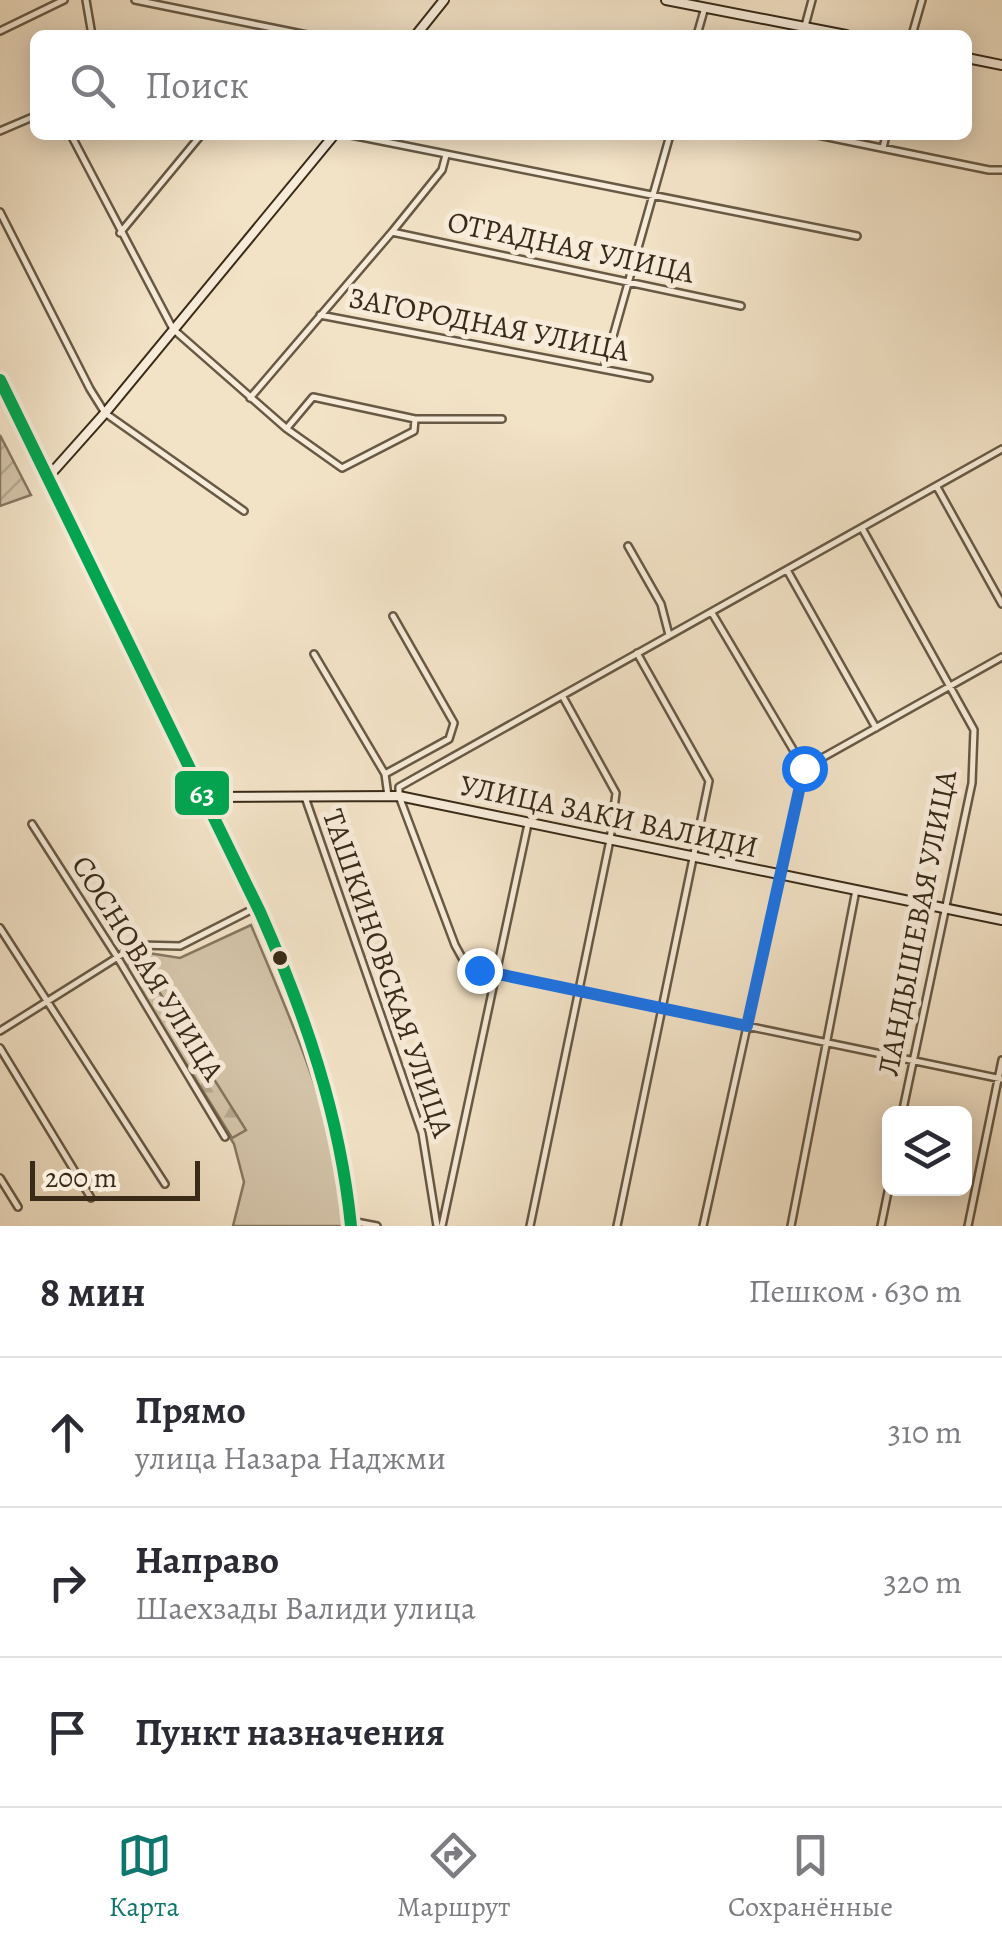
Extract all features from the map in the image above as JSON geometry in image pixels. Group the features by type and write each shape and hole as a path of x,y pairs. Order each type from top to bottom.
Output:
{"main road":[{"path":"0,380 292,984 320,1063 340,1145 351,1223"}],"street":[{"path":"0,31 64,0"},
{"path":"86,0 91,30"},
{"path":"135,0 282,30"},
{"path":"420,30 444,0"},
{"path":"666,0 820,30"},
{"path":"805,27 812,0"},
{"path":"913,30 922,0"},
{"path":"698,30 705,7"},
{"path":"972,59 1002,65"},
{"path":"0,131 30,118"},
{"path":"74,140 173,330 286,428 342,468 414,431 415,419"},
{"path":"120,233 197,140"},
{"path":"48,477 330,140"},
{"path":"375,140 857,236"},
{"path":"604,368 668,140"},
{"path":"843,140 1002,170"},
{"path":"883,148 885,140"},
{"path":"250,398 392,232 442,170 446,155"},
{"path":"0,212 105,413 244,511"},
{"name":"ОТРАДНАЯ УЛИЦА","path":"392,232 740,306"},
{"name":"ЗАГОРОДНАЯ УЛИЦА","path":"320,315 650,378"},
{"path":"286,428 313,397 415,419 502,419"},
{"path":"1000,1079 466,965 399,796 400,787 1002,449"},
{"path":"936,486 1002,604"},
{"name":"ЛАНДЫШЕВАЯ УЛИЦА","path":"863,530 974,730 972,783 903,1106"},
{"path":"628,546 660,604 669,635"},
{"path":"787,570 876,728"},
{"path":"703,1226 804,768 712,613"},
{"path":"386,774 449,739 454,723 394,616"},
{"path":"617,1226 709,781 636,653"},
{"path":"314,654 386,774 388,796"},
{"path":"804,768 1002,657"},
{"path":"530,1226 610,840 616,793 563,696"},
{"name":"ТАШКИНОВСКАЯ УЛИЦА","path":"304,794 422,1133 440,1226"},
{"name":"УЛИЦА ЗАКИ ВАЛИДИ","path":"204,797 399,796 1002,920"},
{"path":"440,1226 528,821"},
{"name":"СОСНОВАЯ УЛИЦА","path":"32,824 225,1137"},
{"path":"791,1226 856,890"},
{"path":"0,1031 136,945 180,946 193,942 257,906"},
{"path":"0,928 165,1184"},
{"path":"0,1048 91,1198"},
{"path":"968,1226 1002,1060"},
{"path":"0,1178 18,1206"},
{"path":"881,1226 887,1196"},
{"path":"351,1223 376,1226"}],"green space":[{"path":"0,435 31,495 0,506"},
{"path":"251,925 297,1035 322,1109 344,1226 233,1226 244,1182 234,1144 121,961 136,951 180,958"},
{"path":"136,955 246,1130 232,1138 123,962"}],"transit line":[{"name":"63","path":"0,380 276,950 306,1027 329,1105 351,1226"}],"route":[{"path":"479,970 747,1026 804,768"}]}
